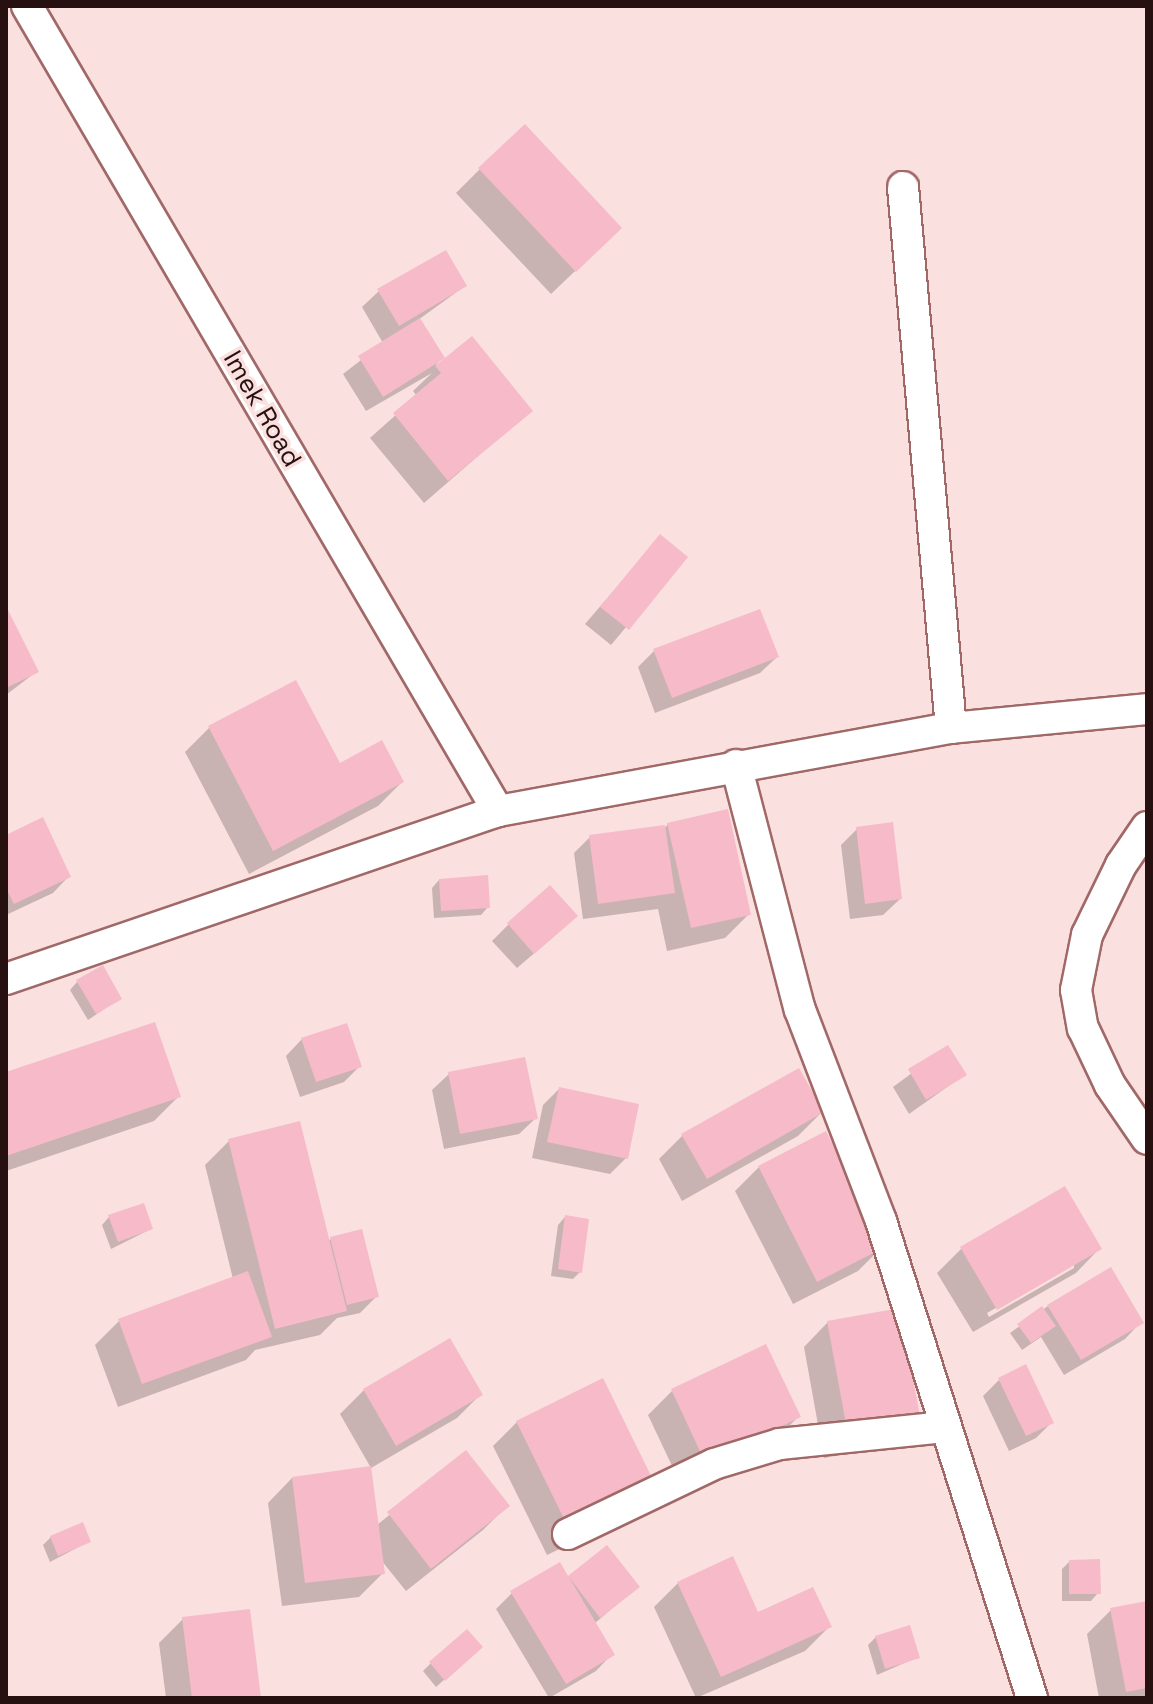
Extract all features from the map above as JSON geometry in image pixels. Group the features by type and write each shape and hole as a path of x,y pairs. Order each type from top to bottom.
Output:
{"street":[{"name":"Imek Road","path":"27,6 498,811"},
{"path":"903,187 951,728"},
{"path":"6,979 498,811 951,728 1147,709"},
{"path":"736,765 800,1010 881,1221 1032,1698"},
{"path":"1147,827 1121,865 1087,935 1076,990 1083,1028 1110,1085 1147,1139"},
{"path":"568,1534 714,1464 780,1444 944,1427"}],"building":[{"path":"525,124 622,228 576,272 478,168"},
{"path":"446,250 467,286 399,326 377,289"},
{"path":"420,318 445,358 383,397 358,356"},
{"path":"472,336 533,411 448,481 393,413 441,373 435,366"},
{"path":"660,534 688,557 629,630 600,607"},
{"path":"6,606 39,672 6,688"},
{"path":"760,609 779,657 672,698 653,649"},
{"path":"296,680 340,763 382,740 404,782 273,851 208,726"},
{"path":"728,809 751,915 691,928 667,823"},
{"path":"43,817 71,877 14,904 6,888 6,835"},
{"path":"893,822 902,899 865,904 856,827"},
{"path":"665,825 675,893 598,904 589,835"},
{"path":"488,875 490,908 441,911 439,879"},
{"path":"550,885 578,916 534,954 507,923"},
{"path":"103,965 122,999 96,1014 76,980"},
{"path":"155,1022 181,1097 6,1156 6,1072"},
{"path":"347,1023 362,1067 316,1082 301,1038"},
{"path":"948,1045 967,1075 926,1100 908,1069"},
{"path":"525,1057 538,1119 460,1134 448,1072"},
{"path":"799,1068 824,1112 707,1179 681,1134"},
{"path":"559,1087 639,1104 628,1159 547,1142"},
{"path":"300,1121 347,1311 275,1329 228,1139"},
{"path":"826,1131 885,1247 817,1282 758,1166"},
{"path":"1065,1186 1102,1249 997,1310 960,1247"},
{"path":"144,1203 153,1229 118,1242 108,1215"},
{"path":"565,1215 589,1219 582,1273 558,1269"},
{"path":"362,1229 379,1297 347,1305 330,1237"},
{"path":"1111,1267 1144,1323 1081,1360 1047,1305"},
{"path":"248,1271 272,1337 142,1384 118,1319"},
{"path":"1042,1306 1056,1326 1031,1343 1017,1324"},
{"path":"900,1308 921,1422 848,1435 827,1321"},
{"path":"450,1338 483,1395 396,1446 363,1389"},
{"path":"766,1344 801,1417 705,1462 671,1389"},
{"path":"1026,1364 1054,1423 1026,1436 998,1378"},
{"path":"603,1378 658,1490 571,1533 516,1421"},
{"path":"466,1450 510,1506 431,1569 387,1512"},
{"path":"371,1466 385,1574 305,1583 292,1477"},
{"path":"83,1522 91,1542 58,1556 50,1536"},
{"path":"607,1545 640,1587 600,1618 569,1577 615,1655 566,1684 510,1591 560,1562 568,1576"},
{"path":"733,1556 758,1612 813,1587 832,1627 721,1677 677,1582"},
{"path":"1100,1559 1101,1594 1069,1594 1069,1560"},
{"path":"1147,1601 1147,1688 1126,1692 1110,1608"},
{"path":"250,1609 261,1698 192,1698 182,1617"},
{"path":"910,1625 920,1658 885,1669 875,1636"},
{"path":"467,1629 483,1647 445,1681 429,1662"}]}
